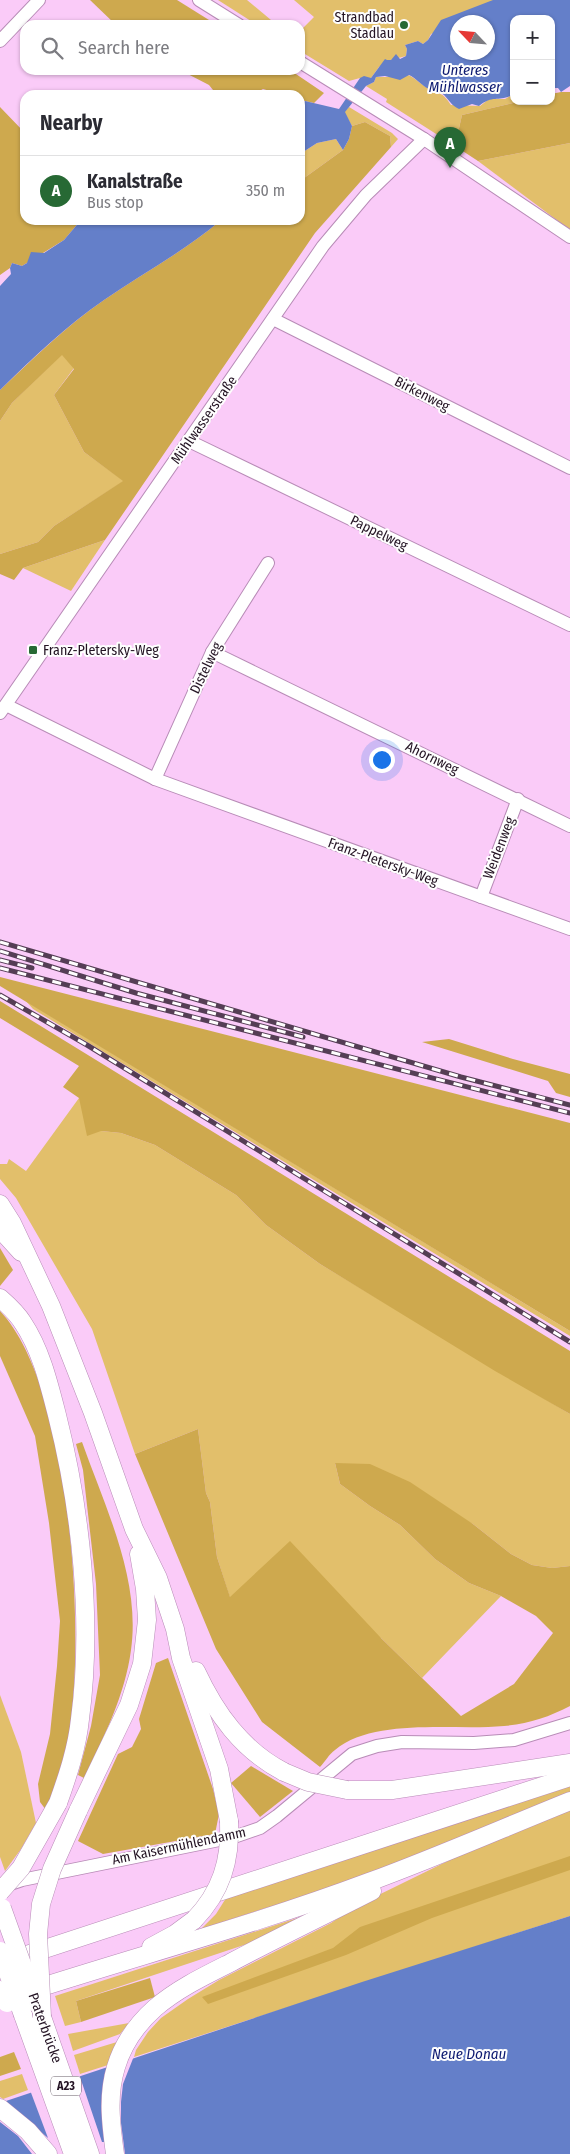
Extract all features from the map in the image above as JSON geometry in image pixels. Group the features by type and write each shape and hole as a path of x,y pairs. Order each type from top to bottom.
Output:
{"highway":[{"path":"0,1204 12,1223 52,1306 93,1413 134,1529 158,1578 175,1629 181,1658 219,1769 229,1821 229,1853 222,1879 211,1900 194,1920 165,1940 123,1960"},
{"path":"0,1229 31,1263"},
{"path":"0,1298 22,1322 41,1361 62,1434 77,1527 85,1640 84,1684 75,1750 58,1803 25,1861 0,1892"},
{"path":"42,2017 38,1934 41,1904 52,1869 129,1705 142,1664 146,1635 146,1606 142,1569 134,1529"},
{"path":"175,1629 206,1691 229,1727 257,1755 284,1772 308,1782 347,1790 392,1790 570,1762"},
{"path":"3,1958 570,1776"},
{"path":"0,2001 123,1960 194,1942 434,1858 570,1801"},
{"path":"115,2154 111,2124 112,2084 116,2067 127,2041 144,2018 168,1998 198,1980 400,1878 434,1858"},
{"name":"Praterbrücke","path":"0,1901 90,2154"},
{"name":"Praterbrücke","path":"3,1958 73,2154"},
{"path":"0,1990 28,2031"},
{"path":"0,2108 28,2130 48,2154"}],"street":[{"path":"20,20 40,0"},
{"path":"199,0 231,20"},
{"path":"0,41 20,20"},
{"path":"305,65 424,139 570,237"},
{"name":"Mühlwasserstraße","path":"3,709 323,246 355,208 424,139"},
{"name":"Birkenweg","path":"273,319 570,468"},
{"name":"Pappelweg","path":"189,441 570,625"},
{"name":"Distelweg","path":"155,778 212,652 268,563"},
{"name":"Ahornweg","path":"212,652 518,799 570,826"},
{"name":"Franz-Pletersky-Weg","path":"3,709 155,778 570,929"},
{"name":"Weidenweg","path":"481,897 518,799"},
{"name":"Am Kaisermühlendamm","path":"0,1888 22,1880 208,1842 260,1828 352,1754 377,1746 402,1742 474,1743 514,1740 570,1723"}],"shaded area":[{"path":"90,0 177,0 209,20 111,20"},
{"path":"218,0 247,0 271,20 249,20"},
{"path":"294,0 570,0 570,9 532,15 510,15 510,19 495,21 495,15 450,15 450,26 431,34 423,44 418,41 405,45 407,49 406,56 387,61 379,67 371,78 349,81 305,54 305,26 314,17"},
{"path":"190,75 297,75 324,93 314,103 305,101 305,90 213,90 209,85"},
{"path":"408,75 426,87 442,94 451,105 480,106 489,99 505,99 510,96 510,104 462,115 455,146 386,102 387,99 366,86 374,82 376,77"},
{"path":"570,92 570,143 478,161 455,146 462,115 510,104 555,105 555,93"},
{"path":"0,107 20,128 20,225 77,225 64,240 22,266 12,263 10,268 0,275"},
{"path":"349,107 392,133 398,139 391,147 390,136 365,122 352,126 344,112"},
{"path":"365,122 390,136 391,147 315,233 105,540 23,568 14,580 0,574 0,554 38,542 54,526 123,481 84,452 54,395 74,369 62,355 12,403 0,421 0,390 50,343 90,310 178,252 215,225 305,225 305,177 343,150 349,139 352,126"},
{"path":"336,139 343,150 305,177 305,151 317,143"},
{"path":"570,143 570,230 478,161"},
{"path":"62,354 74,368 54,395 84,452 124,481 54,526 38,542 0,554 0,421 12,403"},
{"path":"105,540 71,591 23,568"},
{"path":"0,977 570,1123 570,1331 0,986"},
{"path":"0,1001 570,1351 570,1414 495,1371 320,1264 266,1225 236,1195 155,1145 121,1133 101,1131 87,1136 79,1098 63,1087 79,1066 0,1018"},
{"path":"26,1001 570,1331 570,1336 33,1009"},
{"path":"449,1039 570,1074 570,1097 556,1093 548,1081 422,1042"},
{"path":"79,1098 101,1131 121,1133 155,1145 236,1195 266,1225 320,1264 570,1414 570,1566 552,1568 532,1565 511,1554 473,1524 335,1463 340,1484 400,1525 435,1559 469,1583 501,1596 422,1678 381,1638 230,1598 217,1557 198,1429 135,1454 92,1329 16,1198 0,1179 0,1164 7,1164 9,1159 26,1171"},
{"path":"0,1248 13,1270 0,1286"},
{"path":"0,1311 23,1345 42,1391 56,1444 66,1502 72,1561 75,1669 72,1711 63,1762 56,1787 46,1810 40,1802 38,1784 50,1734 60,1621 49,1523 35,1436 0,1356"},
{"path":"198,1429 217,1557 230,1597 290,1541 381,1638 461,1716 514,1684 553,1633 536,1616 501,1596 469,1583 435,1559 400,1525 340,1484 335,1463 370,1464 410,1482 473,1524 511,1554 532,1565 552,1568 570,1566 570,1706 521,1724 484,1727 393,1729 371,1733 352,1740 335,1750 320,1767 262,1722 216,1649 135,1454"},
{"path":"82,1442 119,1544 131,1597 133,1623 128,1667 119,1699 84,1778 78,1775 91,1726 100,1675 96,1584 83,1470 76,1444"},
{"path":"168,1658 213,1789 219,1814 215,1834 103,1854 78,1841 118,1754 132,1747 141,1729 139,1719 156,1663"},
{"path":"0,1695 21,1752 36,1823 21,1849 5,1871 0,1857"},
{"path":"251,1766 293,1791 260,1817 231,1783"},
{"path":"570,1785 570,1792 369,1876 270,1909 269,1907 201,1929 216,1914 228,1895"},
{"path":"570,1809 570,1916 134,2057 136,2050 148,2032 161,2018 219,1980 331,1923 356,1906 458,1856"},
{"path":"570,1856 570,1870 432,1918 346,1955 208,2004 202,1997 333,1948 360,1927"},
{"path":"316,1912 262,1939 76,2001 81,2022 65,2026 55,1996"},
{"path":"150,1978 155,1997 81,2022 76,2001"},
{"path":"129,2023 120,2034 73,2051 68,2034"},
{"path":"117,2042 108,2065 80,2074 74,2055"},
{"path":"14,2052 21,2069 0,2076 0,2057"},
{"path":"22,2074 28,2090 3,2099 0,2097 0,2081"}],"water":[{"name":"Unteres Mühlwasser","path":"493,0 570,0 570,86 561,92 558,88 555,88 555,15 510,15 510,96 489,100 479,106 472,104 459,109 442,94 426,88 409,75 400,80 385,76 376,77 374,82 366,86 345,112 352,126 349,139 343,150 336,139 317,143 305,151 305,101 339,109 360,78 364,76 371,78 385,59 391,60 396,54 400,59 406,56 407,49 405,45 418,41 423,44 428,40 441,20 450,17 450,60 495,60 495,15 454,15"},
{"path":"77,225 215,225 178,252 90,310 50,343 0,390 0,286 11,274 10,268 12,263 22,266 27,263 31,252 44,253 64,240"},
{"name":"Neue Donau","path":"570,1916 570,2154 0,2154 0,2103 362,1982"}],"pier":[{"path":"134,2056 123,2084 121,2102 121,2123 125,2154 32,2154 18,2136 0,2122 0,2100 9,2104 48,2138 30,2090 79,2074 102,2142 105,2142 110,2063"}],"railway":[{"path":"0,942 461,1077 570,1105"},
{"path":"0,951 136,993 303,1037"},
{"path":"0,960 32,968"},
{"path":"0,968 570,1113"},
{"path":"0,995 87,1045 570,1342"}],"place":[{"name":"Strandbad Stadlau","path":"404,25"},
{"name":"Kanalstraße","path":"450,168"},
{"name":"Franz-Pletersky-Weg","path":"33,650"}]}
